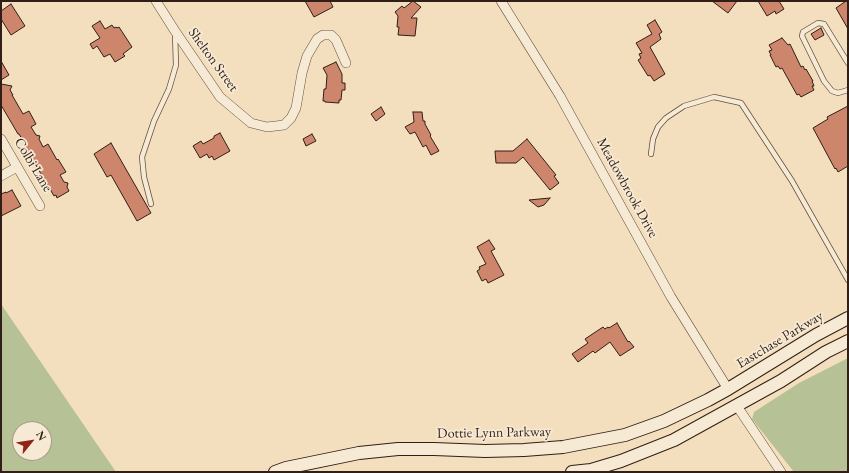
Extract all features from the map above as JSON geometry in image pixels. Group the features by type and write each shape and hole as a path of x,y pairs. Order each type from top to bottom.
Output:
{"main road":[{"name":"Eastchase Parkway","path":"728,389 816,335 848,318"},
{"path":"572,472 591,470 653,449 674,440 781,381 826,352 848,341"},
{"path":"674,440 684,430 722,408 728,389"},
{"name":"Dottie Lynn Parkway","path":"275,472 367,452 398,449 485,451 563,447 625,435 664,421 728,389"}],"street":[{"name":"Shelton Street","path":"156,1 220,97 251,123 267,127 284,125 291,118 296,108 302,73 307,56 317,38 323,35 331,36 336,40 346,63"},
{"name":"Meadowbrook Drive","path":"501,1 560,96 671,297 728,389"},
{"name":"Colbi Lane","path":"1,139 40,206"},
{"path":"1,176 17,167"},
{"path":"737,406 781,472"}],"lane":[{"path":"848,63 824,24 818,23 803,32 802,36 824,80 832,91 838,93 848,90"},
{"path":"152,204 144,177 142,157 154,121 169,89 176,65 175,31"},
{"path":"651,154 653,139 658,127 666,118 684,106 714,97 741,103 792,181 848,280"}],"green space":[{"path":"1,304 116,472 1,472"},
{"path":"848,358 848,472 794,472 752,419 754,412 799,383"}],"building":[{"path":"305,1 330,1 333,7 314,17"},
{"path":"413,1 421,7 411,18 417,18 415,36 398,35 398,16 395,12 402,6 404,8"},
{"path":"712,1 737,1 728,13"},
{"path":"758,1 779,1 784,9 776,14 775,11 767,16"},
{"path":"848,1 848,29 836,8"},
{"path":"11,4 25,26 11,35 1,19 1,11"},
{"path":"655,20 662,32 659,34 661,39 650,47 665,74 654,81 650,75 648,76 638,60 641,58 639,54 642,53 636,43 652,34 647,25"},
{"path":"100,21 105,29 112,25 114,28 119,27 132,47 123,54 125,56 115,62 110,54 104,57 97,46 93,49 90,44 100,38 92,26"},
{"path":"821,28 824,35 815,40 811,34"},
{"path":"782,38 788,45 790,44 801,67 803,66 805,70 806,69 813,81 814,86 812,86 814,90 801,97 799,94 797,95 782,68 780,69 778,66 776,67 770,55 769,51 772,50 769,45"},
{"path":"1,61 9,75 1,80"},
{"path":"336,62 342,74 342,83 345,83 345,90 342,90 341,100 339,100 339,103 325,102 323,101 327,75 323,68"},
{"path":"1,84 12,86 10,90 23,114 29,111 36,124 31,127 36,135 40,136 39,139 43,147 48,144 66,172 60,175 64,182 68,183 67,187 69,191 57,198 56,195 54,196 1,105"},
{"path":"848,106 848,166 838,172 813,128 828,119 827,117"},
{"path":"381,107 385,114 376,121 371,114"},
{"path":"413,112 422,112 423,121 425,121 431,135 430,136 439,151 431,155 426,145 423,147 415,132 410,134 405,127 414,122"},
{"path":"220,133 230,151 214,160 212,156 209,158 207,154 200,158 193,146 201,141 203,144"},
{"path":"312,134 316,141 306,146 303,139"},
{"path":"527,139 556,175 554,176 559,183 550,190 523,157 516,163 496,163 495,151 513,151"},
{"path":"111,143 151,213 137,221 111,175 107,177 94,154"},
{"path":"12,190 21,206 1,216 1,194"},
{"path":"550,198 544,205 538,207 529,200"},
{"path":"489,240 495,249 491,251 504,275 488,283 486,279 482,281 477,271 480,269 479,267 486,264 477,247"},
{"path":"617,323 628,342 629,341 634,347 620,356 610,342 595,353 593,351 578,362 572,354 588,343 585,339 603,327 605,329 608,327 609,328"}]}
